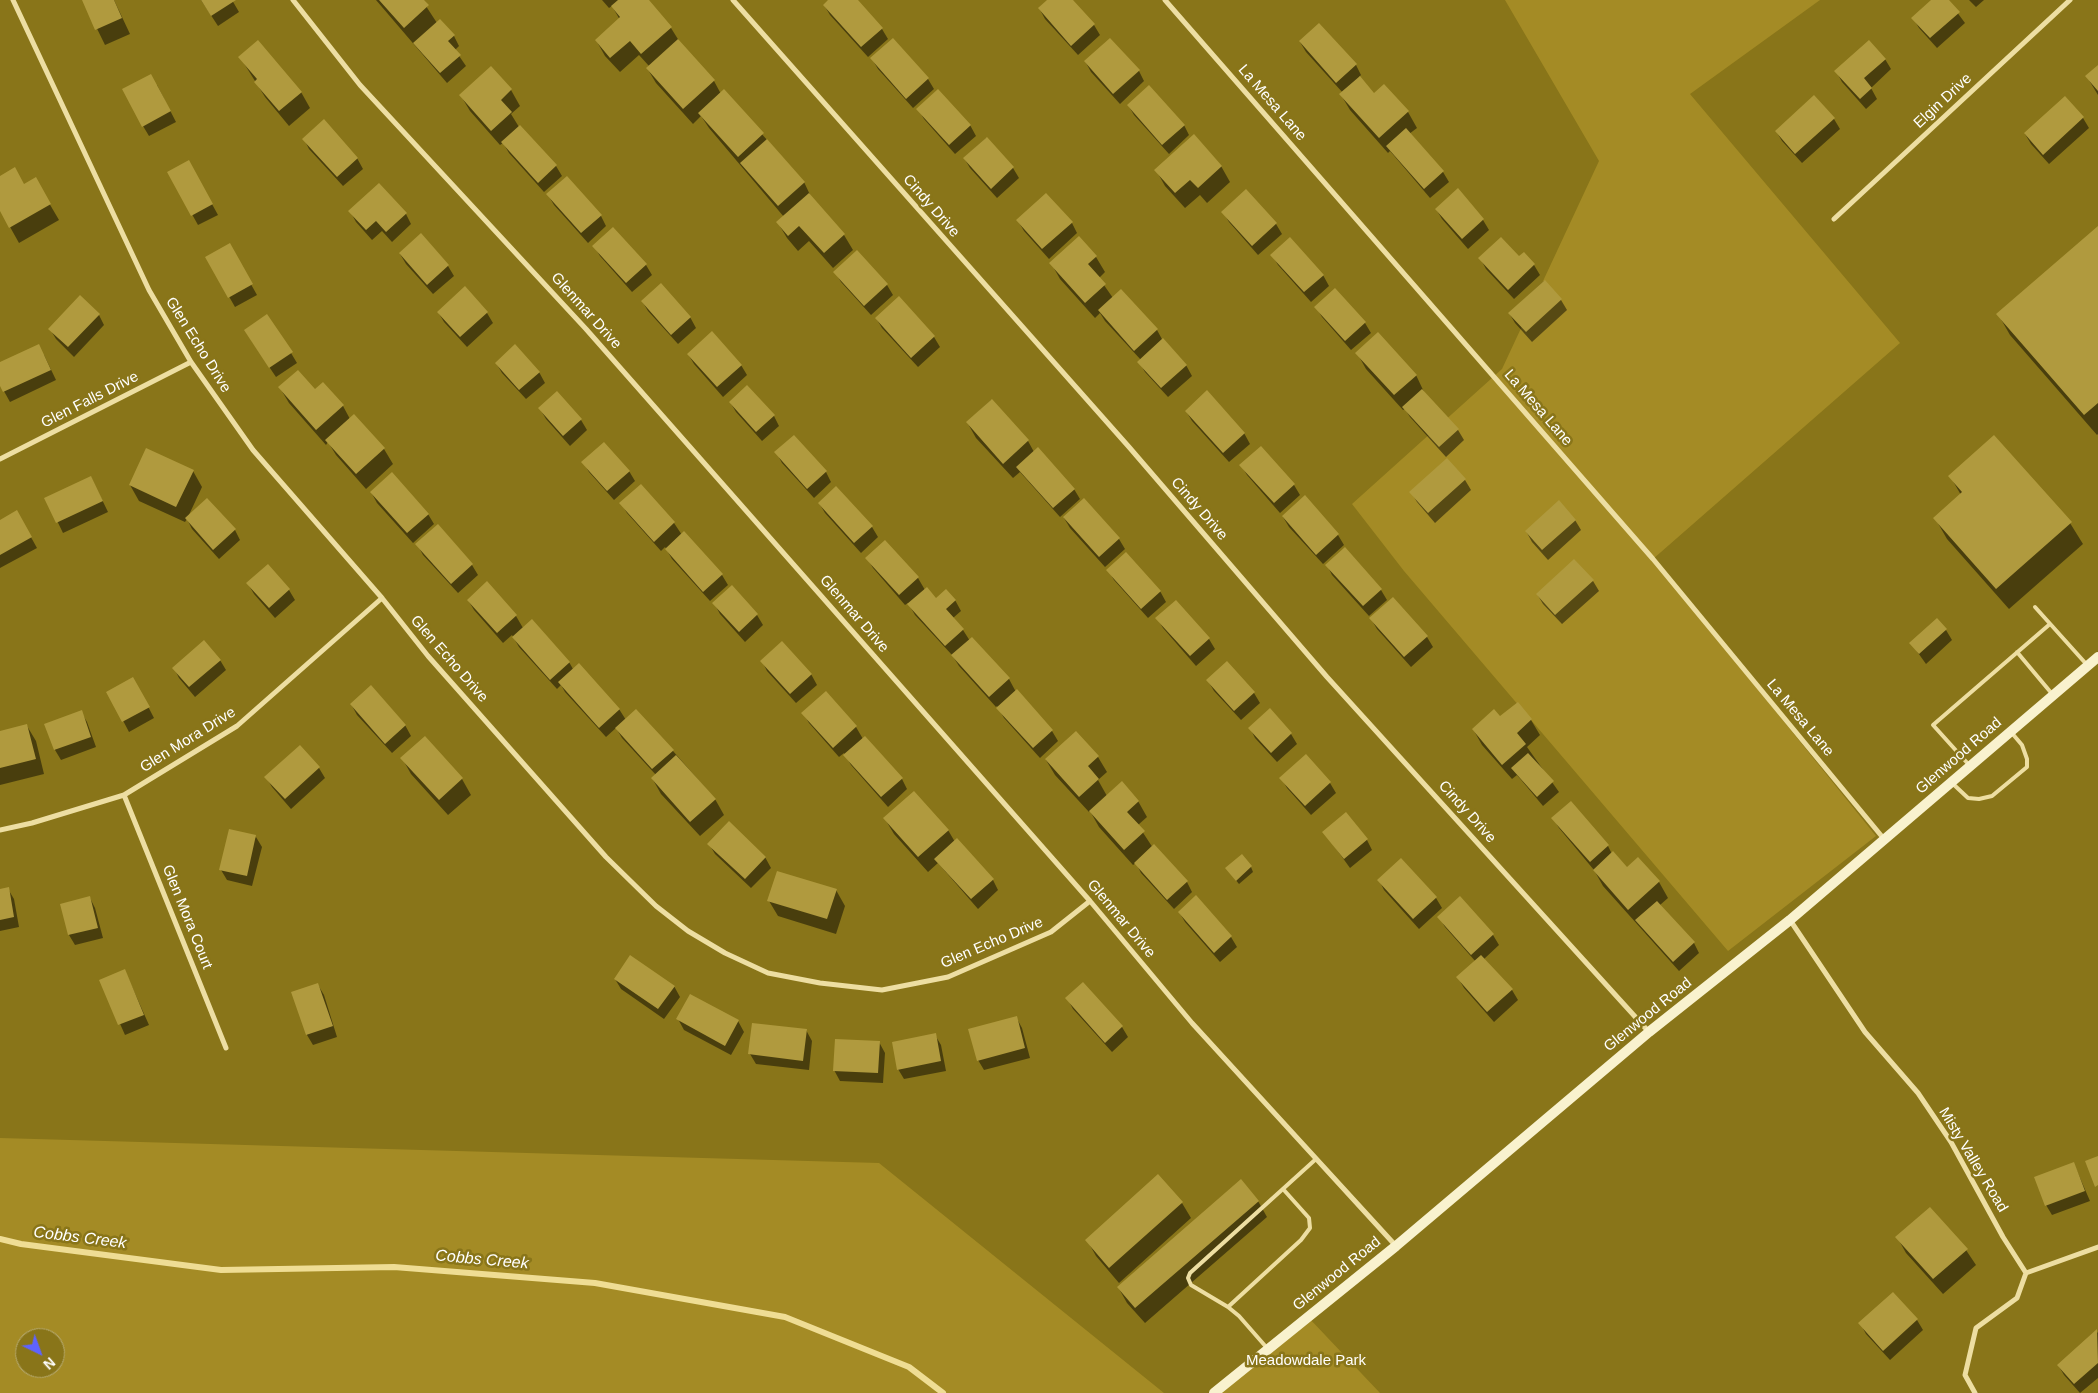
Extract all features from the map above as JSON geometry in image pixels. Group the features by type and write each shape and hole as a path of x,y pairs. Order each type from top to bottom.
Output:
{"main road":[{"name":"Glenwood Road","path":"1214,1393 1396,1246 1649,1032 1790,920 2098,657"}],"street":[{"name":"Glen Echo Drive","path":"12,0 149,290 191,362 253,450 382,598 428,656 606,857 656,906 688,931 725,953 768,973 820,983 882,990 948,977 1051,932 1090,901"},
{"name":"Glenmar Drive","path":"293,0 360,85 586,328 1090,901 1192,1023 1396,1246"},
{"name":"Cindy Drive","path":"733,0 1129,448 1328,677 1649,1032"},
{"name":"La Mesa Lane","path":"1165,0 1653,559 1884,840"},
{"name":"Elgin Drive","path":"1834,219 2070,0"},
{"name":"Glen Falls Drive","path":"0,459 191,362"},
{"name":"Glen Mora Drive","path":"0,830 32,824 124,795 237,726 382,598"},
{"name":"Glen Mora Court","path":"124,795 226,1048"},
{"name":"Misty Valley Road","path":"1790,920 1865,1032 1918,1093 1951,1142 2003,1237 2026,1273"},
{"path":"1975,1393 1964,1375 1976,1328 2016,1298 2026,1273 2098,1246"}],"lane":[{"path":"2035,607 2088,666"},
{"path":"1970,767 1933,725 2050,624"},
{"path":"2017,652 2053,695"},
{"path":"1952,783 1968,798 1979,799 1992,796 2027,767 2027,758 2022,745 2011,732"},
{"path":"1268,1350 1239,1316 1191,1284 1188,1278 1190,1273 1316,1159"},
{"path":"1228,1307 1301,1240 1310,1228 1309,1218 1283,1189"}],"green space":[{"path":"1505,0 1820,0 1690,94 1900,343 1653,559 1876,836 1728,951 1404,571 1352,504 1502,369 1599,161"},
{"path":"0,1138 879,1163 1164,1393 0,1393"},
{"name":"Meadowdale Park","path":"1308,1317 1380,1393 1221,1393"}],"building":[{"path":"82,0 114,0 122,18 95,30"},
{"path":"201,0 236,0 211,16"},
{"path":"379,0 424,0 429,5 404,28"},
{"path":"618,0 649,0 672,27 641,54 630,41 610,58 595,40 620,17 611,6"},
{"path":"828,0 858,0 883,28 861,47 823,5"},
{"path":"1047,0 1073,0 1095,24 1071,46 1038,8"},
{"path":"1931,0 1949,0 1960,12 1930,38 1911,18"},
{"path":"440,19 455,35 448,41 461,55 440,73 413,43"},
{"path":"1319,23 1357,64 1336,83 1299,41"},
{"path":"893,38 929,78 906,99 870,58"},
{"path":"1110,38 1140,70 1113,94 1084,61"},
{"path":"678,39 715,80 683,109 646,68"},
{"path":"258,40 302,92 279,111 254,82 257,79 238,57"},
{"path":"1869,40 1886,59 1864,78 1872,88 1860,99 1834,71"},
{"path":"2098,65 2098,91 2085,76"},
{"path":"491,66 512,89 501,100 512,112 491,131 459,95"},
{"path":"151,74 171,111 142,127 122,89"},
{"path":"1360,76 1374,93 1384,84 1409,111 1379,138 1339,94"},
{"path":"1149,85 1185,125 1162,145 1127,105"},
{"path":"724,89 764,133 738,157 698,113"},
{"path":"938,89 971,125 949,145 916,109"},
{"path":"1814,95 1835,118 1795,154 1775,131"},
{"path":"2065,96 2084,117 2043,155 2024,133"},
{"path":"324,119 358,158 337,177 302,139"},
{"path":"520,125 557,165 538,183 501,142"},
{"path":"1406,128 1444,171 1424,189 1386,146"},
{"path":"1194,134 1222,166 1198,188 1190,180 1175,193 1154,170"},
{"path":"987,137 1014,167 991,189 963,158"},
{"path":"767,139 805,182 778,206 740,163"},
{"path":"189,160 213,204 191,216 167,172"},
{"path":"15,167 24,184 36,177 51,204 9,228 0,211 0,176"},
{"path":"567,176 602,215 581,233 546,194"},
{"path":"379,183 407,213 386,232 376,221 366,230 348,211"},
{"path":"1458,188 1484,219 1462,239 1435,209"},
{"path":"1246,189 1277,223 1252,246 1221,212"},
{"path":"809,193 845,234 824,253 799,226 788,236 776,222"},
{"path":"1046,193 1073,222 1042,249 1016,220"},
{"path":"2098,226 2098,403 2084,415 1996,314"},
{"path":"613,227 647,264 626,283 592,246"},
{"path":"421,233 449,265 427,285 399,253"},
{"path":"1079,236 1097,256 1088,264 1106,284 1085,303 1049,263"},
{"path":"1290,237 1324,275 1304,292 1270,255"},
{"path":"1501,237 1519,256 1524,252 1535,264 1508,290 1478,258"},
{"path":"230,243 253,284 228,298 205,257"},
{"path":"857,250 888,284 864,306 833,272"},
{"path":"1545,280 1562,299 1526,332 1508,313"},
{"path":"661,283 691,317 671,335 641,301"},
{"path":"465,286 488,312 460,337 437,312"},
{"path":"1335,288 1366,322 1345,341 1314,307"},
{"path":"1121,289 1158,329 1134,351 1098,310"},
{"path":"80,295 100,314 68,347 48,329"},
{"path":"899,296 935,336 911,358 875,318"},
{"path":"267,314 293,352 269,368 244,330"},
{"path":"712,331 742,365 717,387 687,354"},
{"path":"1378,332 1417,375 1394,395 1355,353"},
{"path":"1163,338 1187,365 1161,388 1137,362"},
{"path":"39,344 51,370 3,392 0,386 0,362"},
{"path":"515,344 540,372 519,390 495,363"},
{"path":"298,370 315,389 323,382 344,405 316,430 278,387"},
{"path":"747,385 775,415 756,432 729,402"},
{"path":"1422,389 1459,429 1439,447 1402,407"},
{"path":"1207,390 1245,433 1223,453 1185,411"},
{"path":"557,391 582,419 563,436 538,408"},
{"path":"992,399 1029,440 1003,464 966,422"},
{"path":"354,414 385,448 356,474 325,440"},
{"path":"794,435 827,471 807,489 774,452"},
{"path":"1994,435 2072,522 1996,589 1933,518 1962,492 1948,476"},
{"path":"604,442 630,471 607,491 581,462"},
{"path":"1261,446 1295,484 1274,503 1239,465"},
{"path":"1038,447 1075,489 1053,508 1016,467"},
{"path":"146,448 194,470 176,507 129,485"},
{"path":"1447,458 1466,479 1428,513 1409,492"},
{"path":"392,472 429,514 407,533 370,492"},
{"path":"91,476 103,501 56,523 44,498"},
{"path":"641,484 675,522 654,542 619,503"},
{"path":"836,486 873,526 854,543 818,503"},
{"path":"1305,495 1339,534 1316,555 1282,516"},
{"path":"207,498 236,529 213,550 185,518"},
{"path":"1084,498 1120,538 1099,557 1063,517"},
{"path":"1559,500 1576,520 1542,550 1525,531"},
{"path":"17,510 32,537 0,555 0,520"},
{"path":"438,524 473,564 451,584 415,544"},
{"path":"684,531 723,574 703,592 665,549"},
{"path":"885,540 919,577 899,595 865,558"},
{"path":"1345,547 1382,589 1363,606 1325,565"},
{"path":"1126,552 1161,591 1141,609 1106,570"},
{"path":"1574,559 1594,580 1555,615 1536,594"},
{"path":"268,564 290,589 269,608 246,583"},
{"path":"487,581 517,615 497,633 467,600"},
{"path":"732,585 758,614 739,632 712,603"},
{"path":"927,587 936,598 946,589 956,600 946,609 964,629 945,646 907,604"},
{"path":"1393,597 1428,636 1404,657 1369,618"},
{"path":"1176,600 1210,638 1190,656 1155,618"},
{"path":"1937,618 1947,629 1919,654 1909,643"},
{"path":"532,619 570,662 550,680 512,637"},
{"path":"972,637 1010,678 989,697 951,655"},
{"path":"204,640 221,660 189,687 172,668"},
{"path":"782,641 812,674 790,694 760,661"},
{"path":"1227,661 1255,692 1234,711 1206,680"},
{"path":"579,663 620,709 599,728 558,682"},
{"path":"133,677 150,707 122,722 106,692"},
{"path":"371,685 406,725 385,744 350,704"},
{"path":"1017,689 1053,730 1033,748 996,708"},
{"path":"826,691 857,726 833,748 801,713"},
{"path":"1518,702 1532,719 1517,733 1526,744 1502,765 1472,729 1494,709 1500,716"},
{"path":"1270,708 1292,733 1271,753 1248,728"},
{"path":"636,709 674,750 652,769 615,728"},
{"path":"82,710 91,737 54,750 44,724"},
{"path":"27,724 36,759 0,768 0,731"},
{"path":"1076,731 1099,756 1088,766 1099,779 1079,797 1045,759"},
{"path":"425,736 463,778 439,800 400,758"},
{"path":"865,736 903,778 881,797 843,755"},
{"path":"300,745 320,767 285,799 264,777"},
{"path":"1528,753 1554,781 1537,797 1511,768"},
{"path":"1306,754 1331,782 1305,806 1279,778"},
{"path":"676,755 716,799 690,822 651,778"},
{"path":"1122,781 1139,801 1127,812 1145,831 1124,850 1089,811"},
{"path":"914,791 949,830 918,857 883,818"},
{"path":"1571,801 1609,845 1590,862 1551,818"},
{"path":"1346,812 1368,839 1344,859 1322,832"},
{"path":"729,821 766,857 745,879 707,844"},
{"path":"229,829 256,835 247,876 219,870"},
{"path":"957,838 994,879 971,899 934,859"},
{"path":"1154,844 1188,881 1167,900 1134,863"},
{"path":"1613,851 1627,867 1638,857 1660,881 1628,910 1593,870"},
{"path":"1242,854 1252,866 1236,881 1225,868"},
{"path":"1401,858 1437,897 1413,919 1377,880"},
{"path":"777,871 837,889 827,919 767,901"},
{"path":"9,887 14,917 0,920 0,889"},
{"path":"1196,895 1232,936 1214,953 1178,912"},
{"path":"90,896 98,928 68,935 60,904"},
{"path":"1460,896 1494,934 1471,955 1437,917"},
{"path":"1657,901 1695,942 1673,962 1635,920"},
{"path":"630,955 675,986 658,1009 614,979"},
{"path":"1481,955 1513,989 1487,1012 1456,977"},
{"path":"125,969 144,1015 118,1025 99,980"},
{"path":"1083,982 1123,1026 1105,1043 1065,998"},
{"path":"318,983 333,1026 306,1035 291,992"},
{"path":"690,994 739,1020 725,1046 676,1019"},
{"path":"1017,1016 1025,1048 977,1061 968,1029"},
{"path":"752,1023 807,1029 803,1061 748,1054"},
{"path":"936,1033 941,1061 897,1070 892,1042"},
{"path":"835,1039 880,1041 878,1073 833,1071"},
{"path":"2098,1156 2098,1185 2095,1187 2085,1161"},
{"path":"2074,1162 2085,1191 2045,1206 2034,1177"},
{"path":"1158,1174 1183,1202 1109,1268 1085,1240"},
{"path":"1241,1179 1259,1201 1135,1308 1117,1287"},
{"path":"1930,1207 1968,1249 1933,1279 1895,1237"},
{"path":"1893,1292 1918,1319 1883,1351 1858,1323"},
{"path":"2097,1329 2098,1363 2074,1384 2057,1365"}],"waterway":[{"name":"Cobbs Creek","path":"0,1239 21,1244 221,1270 394,1267 595,1283 785,1317 909,1367 943,1393"}]}
